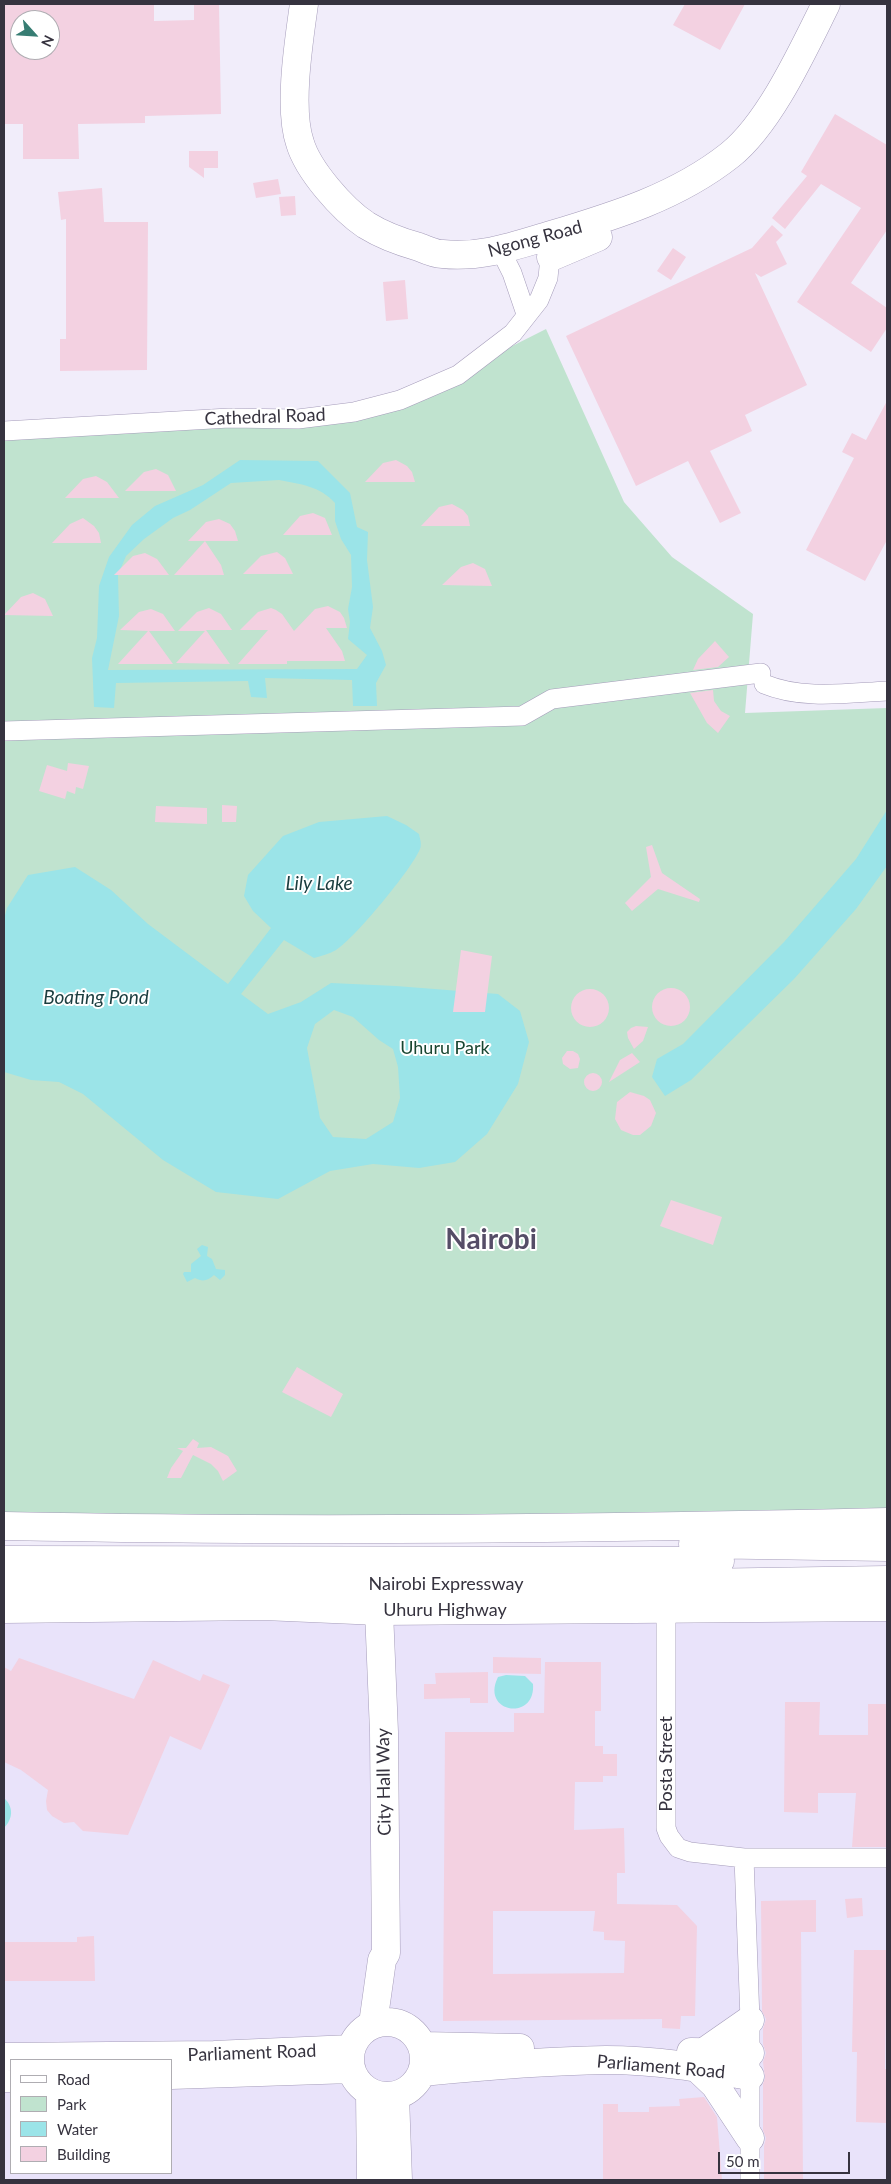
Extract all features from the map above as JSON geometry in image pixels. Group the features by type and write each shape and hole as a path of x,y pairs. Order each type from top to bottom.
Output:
{"main road":[{"name":"Ngong Road","path":"304,4 299,41 295,113 300,143 318,175 338,200 366,225 404,243 441,254 479,254 551,246 657,198 700,176 731,154 758,126 796,63 826,4"},
{"path":"551,246 712,189 737,167 775,128 844,4"},
{"path":"4,1526 200,1530 582,1529 887,1522"},
{"path":"4,1544 407,1546 616,1543 887,1547"},
{"name":"Nairobi Expressway","path":"4,1560 376,1562 887,1560"},
{"name":"Nairobi Expressway","path":"4,1584 686,1583 887,1580"},
{"name":"Uhuru Highway","path":"4,1609 264,1606 379,1611 887,1607"},
{"name":"City Hall Way","path":"379,1611 384,1732 386,1953 392,1960 384,2023"},
{"path":"750,2020 700,2060 750,2138"},
{"path":"384,2023 405,2026 413,2032 422,2059 417,2081 410,2089 382,2094 355,2079 351,2059 363,2030 384,2023"},
{"name":"Parliament Road","path":"4,2058 64,2059 214,2055 351,2059"},
{"name":"Parliament Road","path":"172,2075 351,2059"},
{"name":"Parliament Road","path":"422,2059 700,2060 750,2065"},
{"path":"371,2180 382,2094"},
{"path":"382,2094 398,2180"}],"street":[{"name":"Cathedral Road","path":"4,431 229,418 298,419 354,412 400,400 458,375 513,333 526,314 539,300 548,278 551,246"},
{"path":"501,251 512,273 526,314"},
{"path":"4,731 522,716 552,699 763,678 779,690 799,693 887,691"},
{"name":"Posta Street","path":"666,1609 666,1828 673,1843 684,1850 744,1858 887,1858"},
{"path":"744,1858 750,2020 750,2180"}],"shaded area":[{"path":"887,1572 887,2180 4,2180 4,1573"}],"green space":[{"name":"Uhuru Park","path":"546,329 624,502 672,557 753,614 745,713 887,708 887,1523 4,1525 4,432 354,412 445,380"}],"water":[{"path":"240,460 318,461 350,493 357,527 368,532 367,560 373,607 370,628 382,651 386,665 376,683 377,706 353,706 352,680 265,678 267,698 251,697 248,681 116,683 114,708 94,707 92,658 97,638 99,586 109,557 132,525 155,506 203,485","holes":["279,480 316,489 335,503 335,521 341,539 351,555 352,587 348,609 350,622 348,639 367,655 357,669 108,670 119,616 118,575 126,556 144,539 173,518 190,510 231,483"]},
{"path":"887,810 887,866 856,909 794,979 691,1080 665,1096 652,1077 657,1059 683,1044 784,942 856,859"},
{"name":"Boating Pond","path":"387,816 419,834 421,847 415,859 395,887 356,932 336,950 314,958 284,940 241,994 268,1014 301,1002 331,983 498,994 520,1011 529,1042 518,1084 487,1134 455,1162 419,1168 373,1164 330,1171 278,1199 216,1192 163,1160 83,1094 59,1082 31,1080 4,1072 4,919 7,908 28,875 75,867 111,890 148,924 228,984 271,928 253,911 244,896 248,875 283,836 319,822","holes":["334,1010 353,1017 379,1040 393,1049 398,1067 400,1098 393,1122 366,1139 333,1137 320,1118 307,1048 315,1024"]},
{"path":"202,1245 208,1247 207,1256 212,1259 216,1269 225,1270 225,1275 220,1280 214,1275 209,1279 200,1280 195,1278 187,1282 183,1274 184,1272 191,1272 191,1264 201,1256 197,1249"},
{"path":"506,1675 525,1676 533,1684 532,1696 526,1704 518,1708 510,1708 502,1705 496,1699 494,1689 498,1677"},
{"path":"4,1798 11,1809 11,1817 4,1828"}],"building":[{"path":"4,4 154,4 154,21 194,20 194,4 219,4 221,114 145,116 145,123 78,124 79,159 23,159 23,124 4,124"},
{"path":"685,4 745,4 720,50 673,25"},
{"path":"835,114 887,145 887,230 851,283 887,308 887,328 871,352 797,302 861,208 821,184 785,229 772,218 807,176 801,172"},
{"path":"189,151 218,151 218,168 204,168 204,178 189,167"},
{"path":"278,179 281,194 256,198 253,183"},
{"path":"102,188 104,222 148,222 147,370 60,371 60,339 66,339 66,219 61,220 58,192"},
{"path":"295,196 296,215 281,216 279,197"},
{"path":"772,225 783,235 776,242 787,264 761,277 755,273 807,385 745,415 752,431 710,451 741,513 720,523 688,461 636,486 566,336 752,248"},
{"path":"673,248 686,257 671,280 657,271"},
{"path":"405,280 408,319 386,321 383,282"},
{"path":"887,401 887,540 865,581 806,550 854,458 842,452 852,433 866,440"},
{"path":"396,460 407,466 412,472 415,482 365,482 383,463"},
{"path":"156,469 168,475 176,491 125,491 144,472"},
{"path":"96,476 107,482 119,498 65,498 83,479"},
{"path":"452,504 463,510 468,516 470,526 421,526 439,507"},
{"path":"313,513 325,518 332,535 283,535 300,516"},
{"path":"83,518 94,526 99,533 101,543 52,543 70,524"},
{"path":"219,519 230,524 235,531 238,541 188,541 206,522"},
{"path":"205,541 221,565 224,575 174,575"},
{"path":"277,552 285,558 293,574 243,574 261,556"},
{"path":"145,553 157,559 169,575 114,575 133,556"},
{"path":"473,563 485,569 492,586 442,585 461,567"},
{"path":"33,593 45,599 53,616 4,615 21,597"},
{"path":"328,606 340,612 344,618 347,628 326,628 342,651 345,661 287,661 287,664 238,664 268,630 240,630 258,612 271,608 276,610 282,614 294,631 315,609"},
{"path":"209,608 221,614 232,630 206,630 230,664 176,663 205,631 178,631 197,612"},
{"path":"151,609 163,614 175,631 149,631 173,664 118,664 148,631 120,630 139,612"},
{"path":"715,641 729,657 718,667 693,670 698,659"},
{"path":"713,690 714,701 721,711 730,716 718,733 707,723 690,693"},
{"path":"68,763 89,766 83,789 76,787 75,794 67,791 65,799 39,791 47,765 67,771"},
{"path":"222,805 237,806 236,822 222,822"},
{"path":"156,806 207,808 207,824 155,822"},
{"path":"652,845 662,873 700,899 699,902 658,889 632,911 625,903 651,877 646,847"},
{"path":"461,950 492,956 485,1012 453,1012"},
{"path":"671,988 684,994 690,1007 684,1020 671,1026 658,1020 652,1007 658,994"},
{"path":"590,989 603,995 609,1008 603,1021 590,1027 577,1021 571,1008 577,995"},
{"path":"636,1026 648,1027 643,1041 634,1049 627,1032"},
{"path":"567,1051 573,1051 578,1054 580,1059 578,1068 570,1069 563,1064 562,1058"},
{"path":"632,1053 640,1062 609,1082 620,1060"},
{"path":"593,1073 599,1076 602,1082 599,1088 593,1091 587,1088 584,1082 587,1076"},
{"path":"630,1092 650,1100 656,1113 651,1126 640,1135 633,1135 621,1130 615,1119 617,1102"},
{"path":"671,1200 722,1217 713,1245 660,1226"},
{"path":"297,1367 343,1394 331,1417 282,1392"},
{"path":"193,1439 199,1443 197,1448 211,1447 228,1456 237,1471 223,1481 218,1471 211,1464 193,1455 181,1478 167,1478 171,1468 183,1451 177,1448 186,1448"},
{"path":"493,1657 541,1658 541,1674 493,1673"},
{"path":"19,1658 134,1699 153,1660 200,1681 203,1674 230,1685 201,1750 170,1736 128,1835 83,1831 74,1822 64,1823 52,1816 47,1810 48,1790 21,1770 4,1762 4,1667 11,1671"},
{"path":"545,1662 601,1662 601,1711 595,1711 595,1746 603,1746 603,1754 617,1754 617,1776 603,1776 603,1782 575,1782 574,1830 624,1828 625,1873 617,1873 617,1904 677,1905 697,1926 695,2016 681,2016 680,2029 662,2028 662,2019 443,2021 445,1732 514,1732 514,1713 544,1713","holes":["493,1911 595,1911 593,1931 604,1932 604,1940 625,1941 624,1973 493,1974"]},
{"path":"488,1672 488,1703 470,1703 470,1698 424,1699 424,1684 436,1684 435,1673"},
{"path":"785,1702 820,1702 819,1735 868,1735 868,1704 887,1704 887,1847 852,1847 856,1793 818,1793 818,1813 784,1812"},
{"path":"862,1898 863,1916 847,1918 845,1899"},
{"path":"816,1900 816,1932 801,1932 803,2180 764,2180 764,2146 766,2138 763,2130 763,2084 765,2078 763,2062 766,2053 763,2044 763,2029 766,2019 762,2011 761,1901"},
{"path":"94,1936 95,1981 4,1981 4,1942 77,1942 77,1937"},
{"path":"854,1950 887,1950 885,2069 887,2069 887,2123 856,2122 857,2052 852,2052"},
{"path":"704,2097 717,2117 722,2180 603,2180 603,2104 618,2104 618,2112 649,2112 649,2107 680,2106 679,2099"}],"district":[{"name":"Nairobi","path":"491,1240"}],"water label":[{"name":"Lily Lake","path":"319,884"}]}
